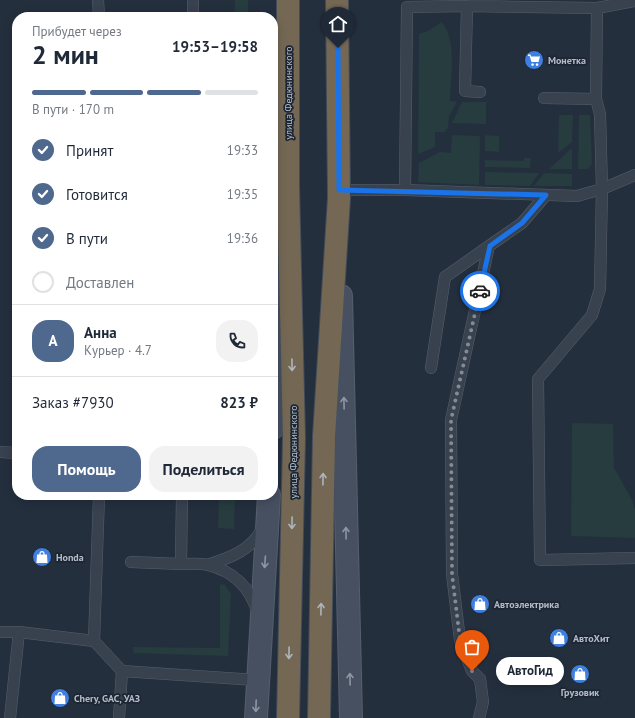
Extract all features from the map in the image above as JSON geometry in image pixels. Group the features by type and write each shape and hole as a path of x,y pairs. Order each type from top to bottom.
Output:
{"highway":[{"name":"улица Федюнинского","path":"288,0 281,110 288,186 294,438 288,718"},
{"path":"319,718 324,436 339,194 337,0"}],"main road":[{"name":"улица Федюнинского","path":"278,347 288,186"},
{"path":"339,194 351,718"},
{"path":"256,718 268,503"}],"lane":[{"path":"98,0 98,12"},
{"path":"193,0 193,12"},
{"path":"405,190 407,7 467,6 597,8 635,1"},
{"path":"467,6 465,91 480,92"},
{"path":"597,8 596,99 600,114 602,189 600,289 592,315 538,379 540,560 635,558"},
{"path":"544,98 596,99"},
{"path":"339,194 405,190 577,196 602,189 635,175"},
{"path":"431,368 445,277 522,223 546,195"},
{"path":"479,718 483,702 480,679 472,671 460,640 452,574 451,420 490,246"},
{"path":"0,452 12,453"},
{"path":"94,641 99,500"},
{"path":"181,564 182,500"},
{"path":"207,565 230,558 253,542 263,527 268,503"},
{"path":"131,562 207,565 229,573 246,588 255,606 260,633"},
{"path":"0,632 19,632 94,641 122,671 257,680"},
{"path":"10,718 19,632"},
{"path":"119,718 122,671"}],"green space":[{"path":"235,0 248,0 248,12 234,12"},
{"path":"442,22 447,30 452,50 450,101 457,102 449,116 448,128 444,132 435,132 435,147 418,154 419,34 430,30"},
{"path":"462,102 486,102 486,124 452,123"},
{"path":"559,115 573,115 572,142 558,153"},
{"path":"579,115 590,115 592,164 588,169 578,169"},
{"path":"452,135 480,136 479,185 418,182 419,163 440,152 451,153"},
{"path":"485,135 499,136 499,152 485,151"},
{"path":"572,148 572,169 549,169"},
{"path":"524,158 531,158 530,168 485,167 485,160 524,161"},
{"path":"485,172 539,173 530,186 485,185"},
{"path":"544,173 572,174 572,186 534,186"},
{"path":"572,423 613,424 614,468 632,500 635,510 635,538 571,536"},
{"path":"219,500 235,500 234,529 218,528"},
{"path":"220,584 225,585 231,594 228,656 134,653 133,647 220,648"}],"way so far":[{"path":"472,671 460,640 452,574 451,420 480,291"}],"place":[{"name":"Монетка","path":"534,60"},
{"name":"Honda","path":"42,557"},
{"name":"Автоэлектрика","path":"480,604"},
{"name":"АвтоХит","path":"559,638"},
{"name":"АвтоГид","path":"472,671"},
{"name":"Грузовик","path":"580,674"},
{"name":"Chery, GAC, УАЗ","path":"60,698"}],"route":[{"path":"338,48 339,190 405,190 546,195 522,223 490,246 480,291"}]}
